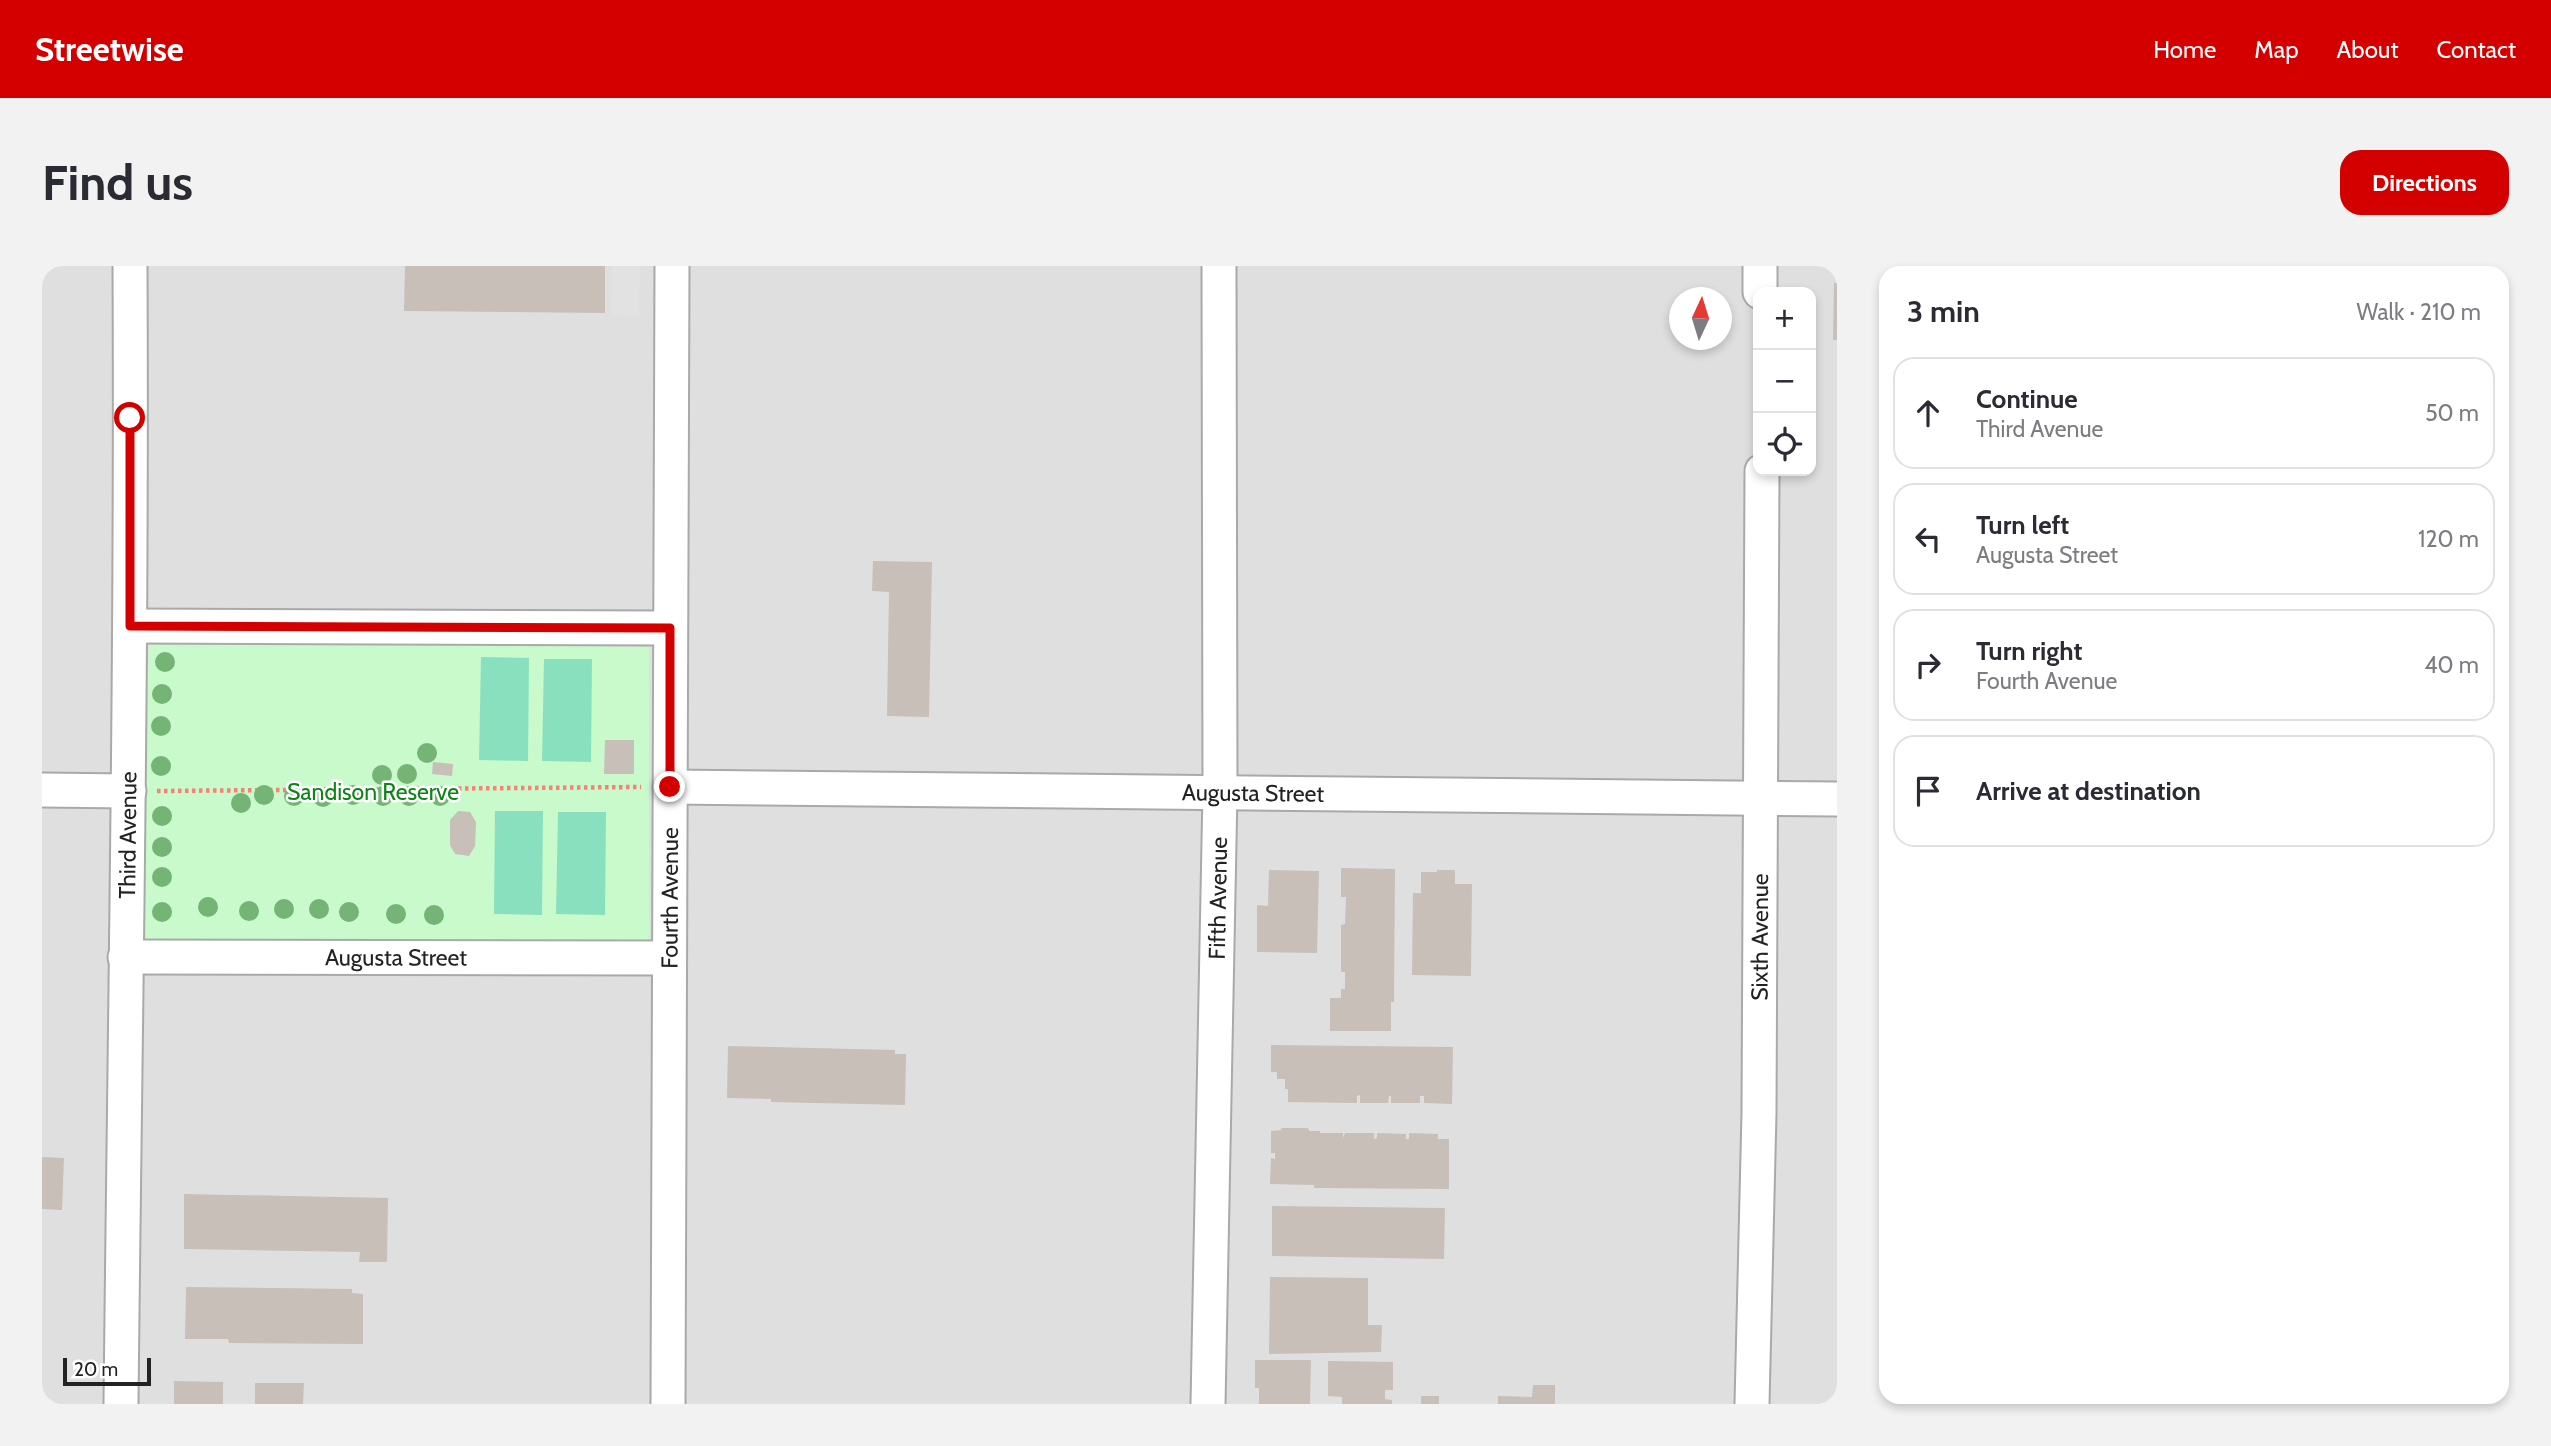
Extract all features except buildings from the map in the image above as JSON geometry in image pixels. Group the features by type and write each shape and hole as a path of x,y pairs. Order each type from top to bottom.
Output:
{"street":[{"name":"Third Avenue","path":"121,1404 125,957 130,791 130,266"},
{"name":"Fourth Avenue","path":"667,1404 672,266"},
{"name":"Fifth Avenue","path":"1208,1404 1220,791 1219,266"},
{"path":"1760,266 1760,287"},
{"name":"Sixth Avenue","path":"1752,1404 1759,1113 1762,476"},
{"path":"130,626 670,628"},
{"name":"Augusta Street","path":"670,787 1837,799"},
{"path":"42,790 130,791"},
{"name":"Augusta Street","path":"125,957 669,958"}],"path":[{"path":"130,791 670,787"}],"shaded area":[{"path":"42,266 1837,266 1837,1404 42,1404"},
{"path":"612,266 640,266 639,317 611,315"}],"green space":[{"name":"Sandison Reserve","path":"149,637 649,647 649,945 142,940"},
{"path":"481,657 529,658 528,761 479,760"},
{"path":"544,659 592,659 591,762 542,761"},
{"path":"495,811 543,811 542,915 494,914"},
{"path":"558,812 606,812 605,915 556,914"}],"route":[{"path":"130,418 130,626 670,628 670,787"}]}
